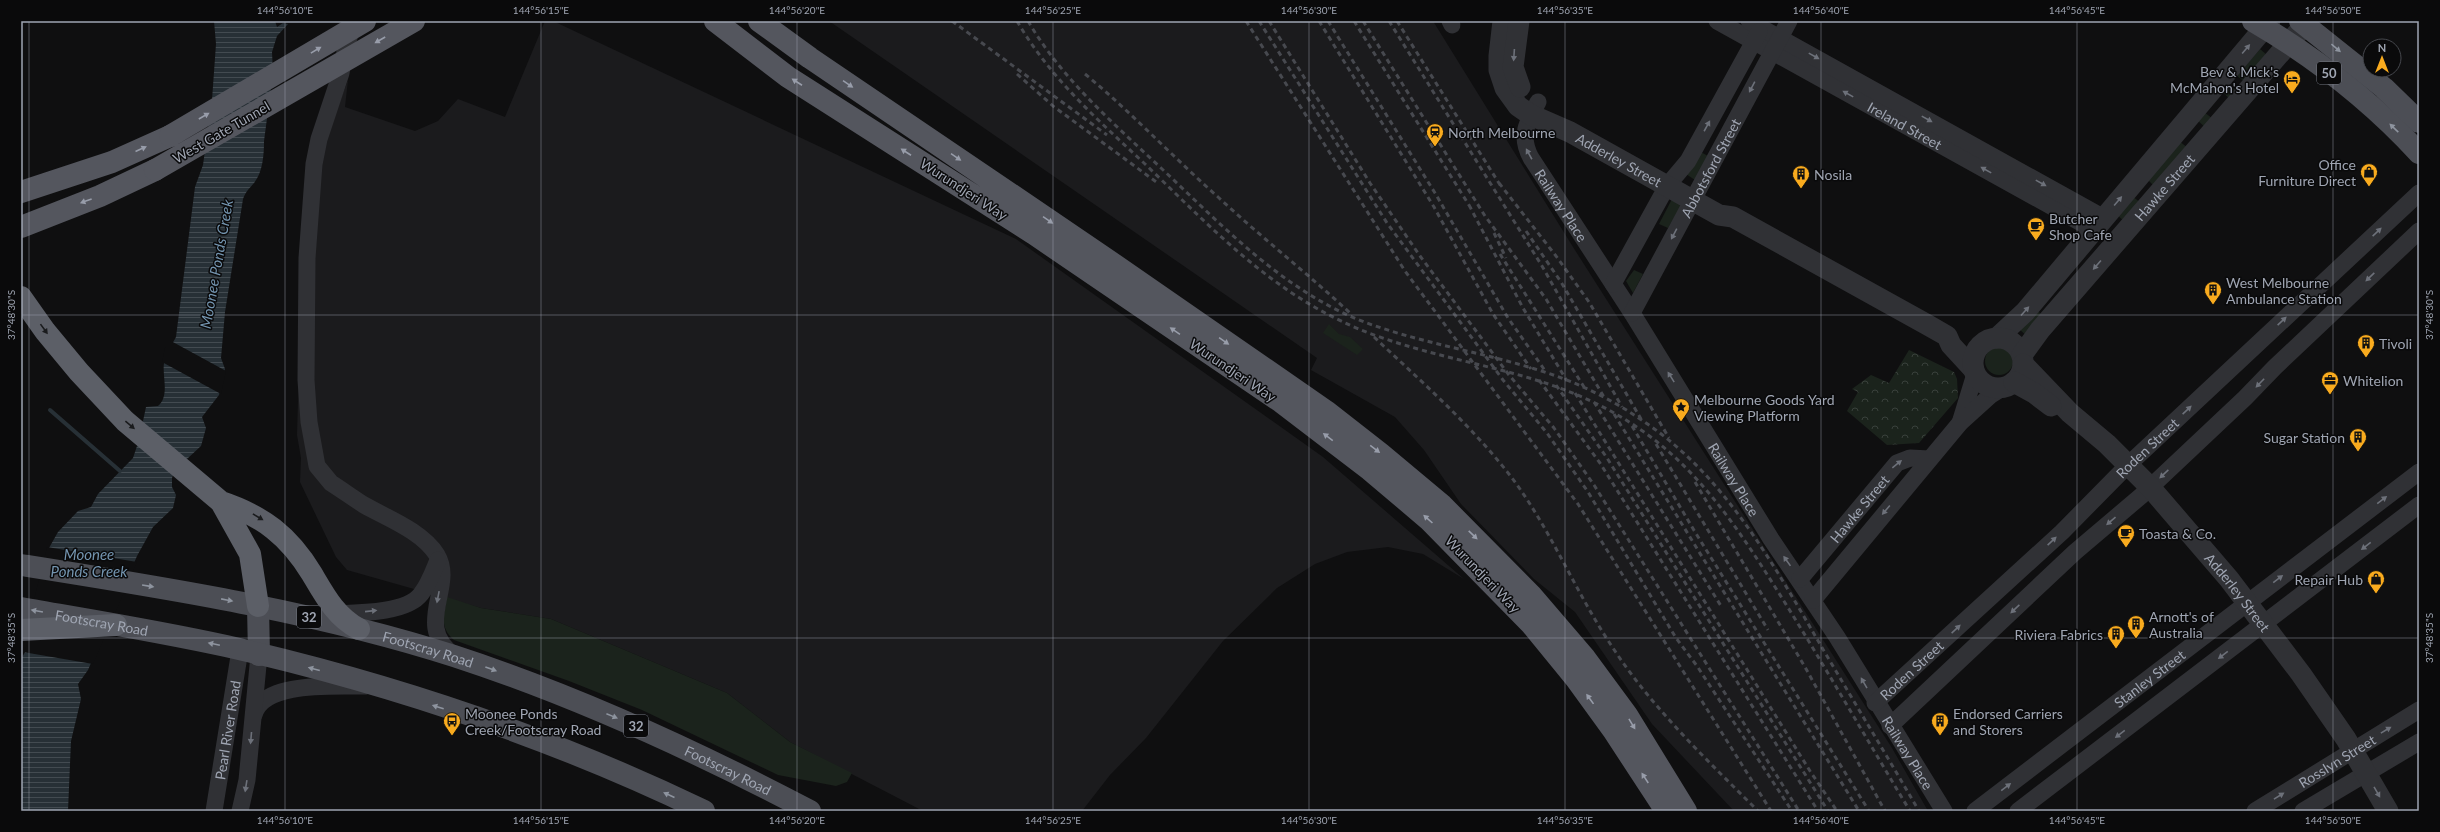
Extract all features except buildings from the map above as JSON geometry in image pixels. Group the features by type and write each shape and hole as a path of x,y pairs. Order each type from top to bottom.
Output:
{"highway":[{"name":"West Gate Tunnel","path":"21,192 112,162 170,136 364,21"},
{"name":"West Gate Tunnel","path":"21,227 122,186 414,21"},
{"name":"Wurundjeri Way","path":"716,21 788,77 1034,234 1281,402 1370,470 1429,520 1531,624 1576,679 1613,730 1666,811"},
{"name":"Wurundjeri Way","path":"760,21 810,58 1105,258 1326,412 1381,454 1442,505 1531,594 1585,658 1627,715 1686,811"},
{"path":"21,297 45,331 79,372 125,421 222,502 254,515 284,537 301,558 325,597 339,614 359,629"},
{"path":"222,502 250,554 258,606"},
{"path":"21,630 116,625"}],"main road":[{"name":"50","path":"2304,22 2384,88 2419,122"},
{"name":"50","path":"2262,23 2289,42 2369,105 2419,153"},
{"name":"Footscray Road","path":"24,565 258,606 359,629 455,656 567,698 648,731 810,811"},
{"path":"250,652 258,606"},
{"name":"Footscray Road","path":"21,608 116,625 250,652 376,686 552,745 704,811"}],"street":[{"path":"355,21 319,139 311,190 307,258 306,380 314,457 323,475 331,483 417,536 431,547 439,558 441,581 434,620 441,641 455,656"},
{"path":"1503,21 1499,65 1501,77 1514,92"},
{"path":"1514,92 1513,67 1518,21"},
{"name":"Ireland Street","path":"1717,21 1757,28 1775,44 2099,224"},
{"name":"Abbotsford Street","path":"1632,313 1788,21"},
{"name":"Hawke Street","path":"1813,600 1960,423 2015,372 2123,235 2289,42 2304,22"},
{"name":"Hawke Street","path":"1990,341 2025,312 2208,96 2262,23"},
{"name":"Abbotsford Street","path":"1613,284 1670,182 1688,161 1757,28"},
{"name":"Adderley Street","path":"1514,92 1534,108 1670,182 1695,195 1723,205 1733,217 1946,336 1958,336 1990,341"},
{"path":"2208,96 2228,113"},
{"name":"Railway Place","path":"1534,108 1524,134 1526,149 1632,313 1771,539 1800,579 1875,703 1944,811"},
{"name":"Roden Street","path":"1875,703 2062,532 2124,469 2418,197"},
{"path":"2099,224 2123,235"},
{"name":"Roden Street","path":"1890,726 2075,552 2145,492 2419,231"},
{"name":"Adderley Street","path":"1946,336 1951,345 1975,372"},
{"path":"1990,341 2012,342 2015,372 1983,383 1975,372 1974,355 1990,341"},
{"name":"Hawke Street","path":"1960,423 1975,372"},
{"name":"Adderley Street","path":"2015,372 2070,413 2145,492 2194,553 2242,606 2348,754 2361,776 2388,811"},
{"name":"Hawke Street","path":"1800,579 1897,463 1910,458 1929,459"},
{"name":"Stanley Street","path":"1975,811 2419,472"},
{"name":"Stanley Street","path":"2018,811 2419,505"},
{"path":"305,616 383,610 409,604 421,594 439,558"},
{"name":"Pearl River Road","path":"240,811 247,780 254,715 250,652"},
{"name":"Pearl River Road","path":"214,811 250,652"},
{"path":"254,715 261,701 285,690 376,686"},
{"name":"Rosslyn Street","path":"2255,811 2419,710"},
{"name":"Rosslyn Street","path":"2303,811 2419,742"}],"shaded area":[{"path":"545,21 553,21 1016,239 1323,457 1464,579 1423,554 1388,547 1347,552 1315,564 1277,588 1223,641 1146,738 1110,775 1082,811 923,811 790,742 727,693 551,619 481,608 347,570 336,557 300,482 301,458 297,435 302,262 311,177 348,80 345,107 415,131 438,121 458,99 505,117"},
{"path":"829,21 1433,21 1573,247 1892,748 1928,811 1734,811 1652,724 1575,612 1534,579 1461,504 1424,450 1395,417 1311,370 1317,358"}],"green space":[{"path":"2260,49 2267,55 2245,82 2237,76"},
{"path":"2229,84 2237,91 2230,99 2222,92"},
{"path":"2204,112 2213,119 2206,128 2197,120"},
{"path":"2179,141 2188,148 2155,187 2147,179"},
{"path":"1699,151 1708,156 1695,180 1686,174"},
{"path":"2132,196 2141,203 2125,222 2116,214"},
{"path":"1672,199 1682,204 1668,228 1659,224"},
{"path":"1634,270 1643,274 1633,293 1626,281"},
{"path":"2036,310 2044,316 2027,336 2020,330"},
{"path":"1329,324 1339,334 1350,337 1363,349 1357,355 1323,333"},
{"path":"1999,347 2009,351 2013,361 2009,371 1999,375 1989,371 1985,361 1989,351"},
{"path":"1909,350 1954,372 1957,379 1958,398 1919,443 1887,445 1847,411 1858,392 1852,389 1871,375 1889,383"},
{"path":"447,597 481,608 551,619 727,693 790,742 852,773 847,782 836,786 778,775 642,710 569,681 454,640 449,635 444,625"}],"water":[{"name":"Moonee Ponds Creek","path":"214,21 275,21 277,27 283,23 288,24 277,36 272,52 273,73 261,168 257,179 246,192 243,199 225,312 221,358 225,369 219,395 202,417 206,428 201,446 175,470 172,478 172,487 176,495 173,508 153,527 137,556 88,670 78,684 81,699 71,741 68,811 21,811 21,659 28,647 49,548 58,532 78,511 91,507 98,494 133,458 139,440 146,407 158,406 164,397 164,363 167,352 176,337 195,187 203,165 212,100 216,44"}],"pier":[{"path":"171,341 226,371 221,394 162,362 165,348"},
{"path":"47,547 137,562 93,664 23,652 28,642 35,596"}],"waterway":[{"path":"50,410 120,471"}],"railway":[{"path":"952,21 1107,135"},
{"path":"1017,21 1044,61 1076,97 1225,240 1280,285 1310,304 1342,321 1377,336 1447,357 1546,383 1579,396 1611,411 1644,432 1666,449 1704,487 1721,508 1752,552 1815,651 1910,811"},
{"path":"1028,21 1056,62 1106,117 1256,256 1309,294 1337,310 1367,323 1430,342 1514,363 1579,385 1633,414 1675,445 1701,470 1725,498 1768,557 1919,811"},
{"path":"1246,21 1405,271 1578,504 1771,811"},
{"path":"1259,21 1387,223 1503,380 1547,433 1588,492 1676,638 1697,666 1792,811"},
{"path":"1269,21 1370,183 1420,256 1509,375 1554,428 1594,485 1799,811"},
{"path":"1319,21 1434,207 1493,314 1531,369"},
{"path":"1328,21 1435,193 1508,318 1546,372"},
{"path":"1354,21 1472,210"},
{"path":"1363,21 1485,216 1546,299 1604,397"},
{"path":"1389,21 1542,266 1622,407"},
{"path":"1397,21 1502,188"},
{"path":"1017,74 1053,106 1159,184"},
{"path":"1085,74 1234,212 1350,313"},
{"path":"1499,183 1556,256 1589,302 1669,438"},
{"path":"1469,205 1523,308 1567,381"},
{"path":"1526,231 1561,282 1641,419"},
{"path":"1494,233 1506,258"},
{"path":"1500,254 1584,387"},
{"path":"1374,337 1446,405 1497,459 1512,478 1539,518 1598,624 1627,668 1661,711 1680,732 1758,811"},
{"path":"1539,380 1600,463 1818,811"},
{"path":"1556,385 1607,458 1828,811"},
{"path":"1575,393 1810,771 1837,811"},
{"path":"1594,402 1721,606"},
{"path":"1614,414 1859,811"},
{"path":"1632,426 1695,532 1869,811"},
{"path":"1656,444 1768,630"},
{"path":"1695,482 1805,667 1885,811"}],"place":[{"name":"Bev & Mick's McMahon's Hotel","path":"2292,94"},
{"name":"North Melbourne","path":"1435,147"},
{"name":"Office Furniture Direct","path":"2369,187"},
{"name":"Nosila","path":"1801,189"},
{"name":"Butcher Shop Cafe","path":"2036,241"},
{"name":"West Melbourne Ambulance Station","path":"2213,305"},
{"name":"Tivoli","path":"2366,358"},
{"name":"Whitelion","path":"2330,395"},
{"name":"Melbourne Goods Yard Viewing Platform","path":"1681,422"},
{"name":"Sugar Station","path":"2358,452"},
{"name":"Toasta & Co.","path":"2126,548"},
{"name":"Repair Hub","path":"2376,594"},
{"name":"Arnott's of Australia","path":"2136,639"},
{"name":"Riviera Fabrics","path":"2116,649"},
{"name":"Moonee Ponds Creek/Footscray Road","path":"452,736"},
{"name":"Endorsed Carriers and Storers","path":"1940,736"}]}
